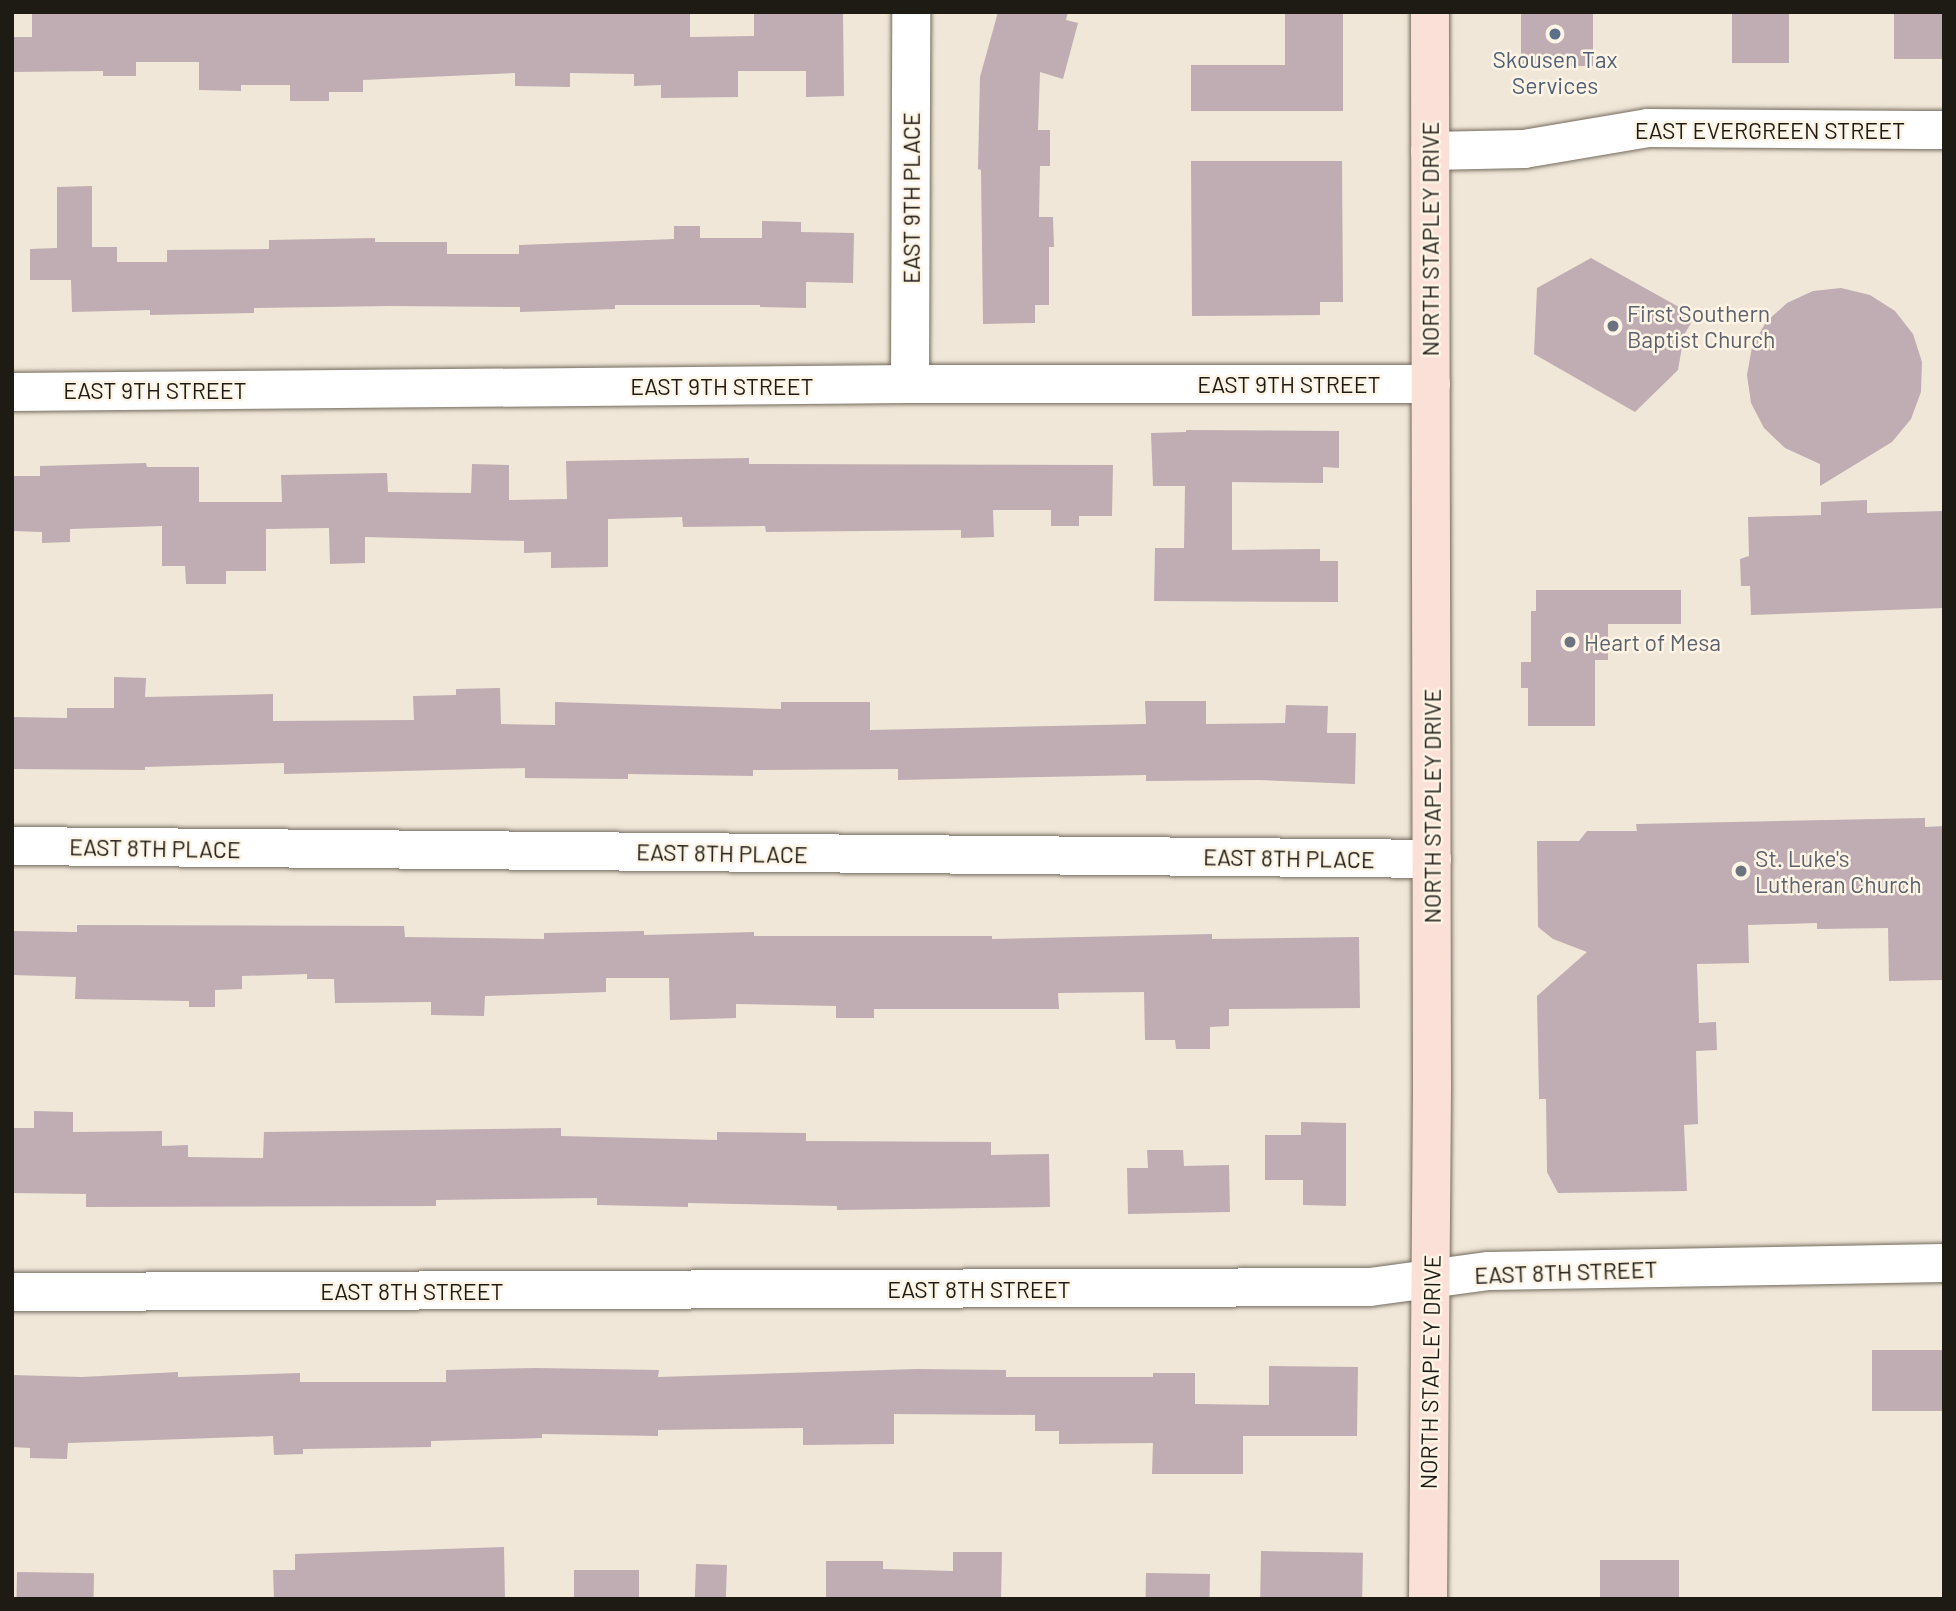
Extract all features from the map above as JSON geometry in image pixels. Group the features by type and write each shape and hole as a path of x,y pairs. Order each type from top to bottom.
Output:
{"main road":[{"name":"NORTH STAPLEY DRIVE","path":"1428,1599 1432,859 1430,12"}],"street":[{"name":"EAST 9TH PLACE","path":"910,384 911,12"},
{"name":"EAST EVERGREEN STREET","path":"1430,151 1524,149 1648,128 1944,130"},
{"name":"EAST 9TH STREET","path":"12,391 910,384 1431,384"},
{"name":"EAST 8TH PLACE","path":"12,846 1432,859"},
{"name":"EAST 8TH STREET","path":"12,1292 1370,1287 1489,1271 1944,1264"}],"building":[{"path":"32,12 690,12 690,37 754,36 754,12 843,12 844,96 806,97 806,71 738,71 738,97 661,98 661,85 634,86 634,74 570,73 570,87 515,86 515,73 363,80 363,92 329,92 329,101 290,101 290,85 241,85 241,91 199,90 199,62 136,62 136,76 103,76 103,71 12,72 12,37 32,37"},
{"path":"998,12 1068,12 1066,20 1078,23 1063,79 1040,72 1038,130 1050,130 1050,166 1040,166 1039,217 1053,217 1054,247 1049,247 1049,305 1035,305 1035,323 983,324 981,170 978,169 980,77"},
{"path":"1285,12 1343,12 1343,111 1191,111 1191,65 1285,65"},
{"name":"Skousen Tax Services","path":"1521,12 1593,12 1593,66 1521,66"},
{"path":"1732,12 1789,12 1789,63 1732,63"},
{"path":"1894,12 1944,12 1944,59 1894,59"},
{"path":"1191,161 1342,161 1343,302 1320,302 1320,315 1192,316"},
{"path":"92,186 92,247 117,247 117,262 167,262 167,250 269,249 269,240 375,238 375,242 447,242 447,254 519,254 519,245 674,239 674,226 700,226 700,238 762,238 762,221 801,222 801,232 854,233 853,283 806,282 806,308 760,305 615,305 615,309 520,312 520,307 390,306 254,308 254,313 150,315 150,310 72,312 71,280 30,280 30,249 57,248 57,187"},
{"name":"First Southern Baptist Church","path":"1591,258 1695,316 1684,335 1678,370 1635,412 1534,354 1537,288"},
{"path":"1841,288 1870,295 1895,311 1913,334 1922,362 1921,392 1911,419 1892,442 1820,486 1820,464 1785,448 1764,428 1751,403 1747,375 1752,347 1766,322 1787,303 1813,291"},
{"path":"1186,430 1339,431 1339,468 1323,467 1323,483 1232,482 1232,550 1320,549 1320,561 1338,561 1338,602 1154,601 1155,548 1184,548 1185,486 1153,486 1151,433"},
{"path":"749,458 749,464 1113,465 1112,516 1079,516 1079,526 1051,526 1051,510 993,510 994,537 961,538 961,530 766,532 765,526 683,527 682,517 608,519 608,567 551,568 551,552 524,553 524,541 365,537 365,563 330,564 329,528 266,529 266,571 226,571 226,584 186,584 185,566 162,566 162,526 70,529 70,542 42,543 42,532 12,531 12,476 40,476 40,466 146,463 147,467 199,467 199,502 282,502 281,475 387,473 388,492 471,493 472,464 509,465 509,500 567,499 566,461"},
{"path":"1867,500 1867,513 1944,511 1944,608 1751,615 1750,586 1741,586 1740,559 1749,556 1748,517 1821,515 1821,502"},
{"name":"Heart of Mesa","path":"1536,590 1681,590 1681,624 1608,624 1608,660 1595,660 1595,726 1528,726 1528,688 1521,688 1521,662 1531,662 1531,611 1536,611"},
{"path":"114,677 146,678 145,697 273,694 273,721 414,720 413,696 456,695 456,689 500,688 501,724 555,725 555,702 781,709 781,702 870,702 870,730 1146,724 1145,701 1206,701 1206,724 1285,723 1286,705 1328,706 1327,733 1356,733 1355,784 1259,780 1146,781 1146,775 898,780 898,769 753,770 753,776 628,774 628,779 525,778 525,768 284,774 284,763 145,767 145,770 12,769 12,717 67,718 67,708 114,708"},
{"path":"1925,818 1925,827 1944,826 1944,980 1889,981 1888,928 1817,929 1817,923 1748,925 1749,963 1697,964 1699,1023 1716,1022 1717,1050 1696,1051 1698,1124 1684,1125 1687,1191 1558,1193 1547,1172 1546,1099 1539,1099 1537,996 1587,952 1553,939 1538,927 1537,841 1579,841 1587,831 1637,831 1636,824"},
{"path":"77,925 404,926 405,937 544,939 544,933 644,931 644,935 754,932 754,936 992,936 992,939 1212,934 1212,939 1359,937 1360,1008 1229,1009 1229,1026 1210,1027 1210,1049 1176,1049 1175,1040 1145,1040 1144,992 1058,993 1059,1009 874,1009 874,1018 836,1018 836,1006 736,1004 736,1018 670,1020 669,978 606,978 606,992 485,996 484,1016 431,1015 431,1002 335,1003 334,979 307,979 307,974 242,976 242,989 215,990 215,1007 189,1007 189,1001 75,999 76,977 12,975 12,931 77,932"},
{"path":"34,1111 73,1112 73,1132 162,1131 162,1146 188,1145 188,1157 263,1158 264,1132 561,1128 561,1136 717,1140 717,1132 806,1133 806,1141 991,1142 991,1155 1049,1154 1050,1207 837,1210 837,1206 688,1203 688,1207 597,1205 597,1198 436,1200 436,1206 86,1207 86,1194 12,1193 12,1128 34,1128"},
{"path":"1301,1122 1346,1123 1346,1206 1303,1205 1303,1180 1265,1180 1265,1135 1301,1135"},
{"path":"1147,1150 1183,1150 1184,1166 1229,1165 1230,1212 1128,1214 1127,1168 1148,1168"},
{"path":"1872,1350 1944,1350 1944,1411 1872,1411"},
{"path":"1269,1366 1358,1367 1357,1436 1243,1436 1243,1474 1152,1474 1153,1443 1059,1444 1059,1431 1035,1431 1035,1415 894,1414 894,1444 803,1445 803,1428 658,1430 658,1436 542,1434 542,1438 431,1441 431,1447 303,1449 303,1454 274,1455 273,1436 68,1443 67,1459 30,1458 30,1448 12,1447 12,1375 82,1377 178,1372 178,1377 300,1373 300,1382 446,1382 446,1370 536,1368 659,1370 658,1377 917,1369 1006,1370 1006,1377 1153,1377 1153,1373 1195,1373 1195,1404 1269,1405"},
{"path":"504,1547 505,1599 274,1599 273,1570 295,1570 295,1554"},
{"path":"1261,1551 1363,1553 1362,1599 1260,1599"},
{"path":"953,1552 1002,1552 1001,1599 826,1599 826,1561 883,1561 883,1569 953,1571"},
{"path":"1600,1560 1679,1560 1679,1599 1600,1599"},
{"path":"696,1564 727,1565 726,1599 695,1599"},
{"path":"574,1570 639,1570 639,1599 574,1599"},
{"path":"17,1572 94,1573 94,1599 17,1599"},
{"path":"1146,1573 1210,1574 1210,1599 1146,1599"}],"place":[{"name":"Skousen Tax Services","path":"1555,34"},
{"name":"First Southern Baptist Church","path":"1613,326"},
{"name":"Heart of Mesa","path":"1570,642"},
{"name":"St. Luke's Lutheran Church","path":"1741,871"}]}
